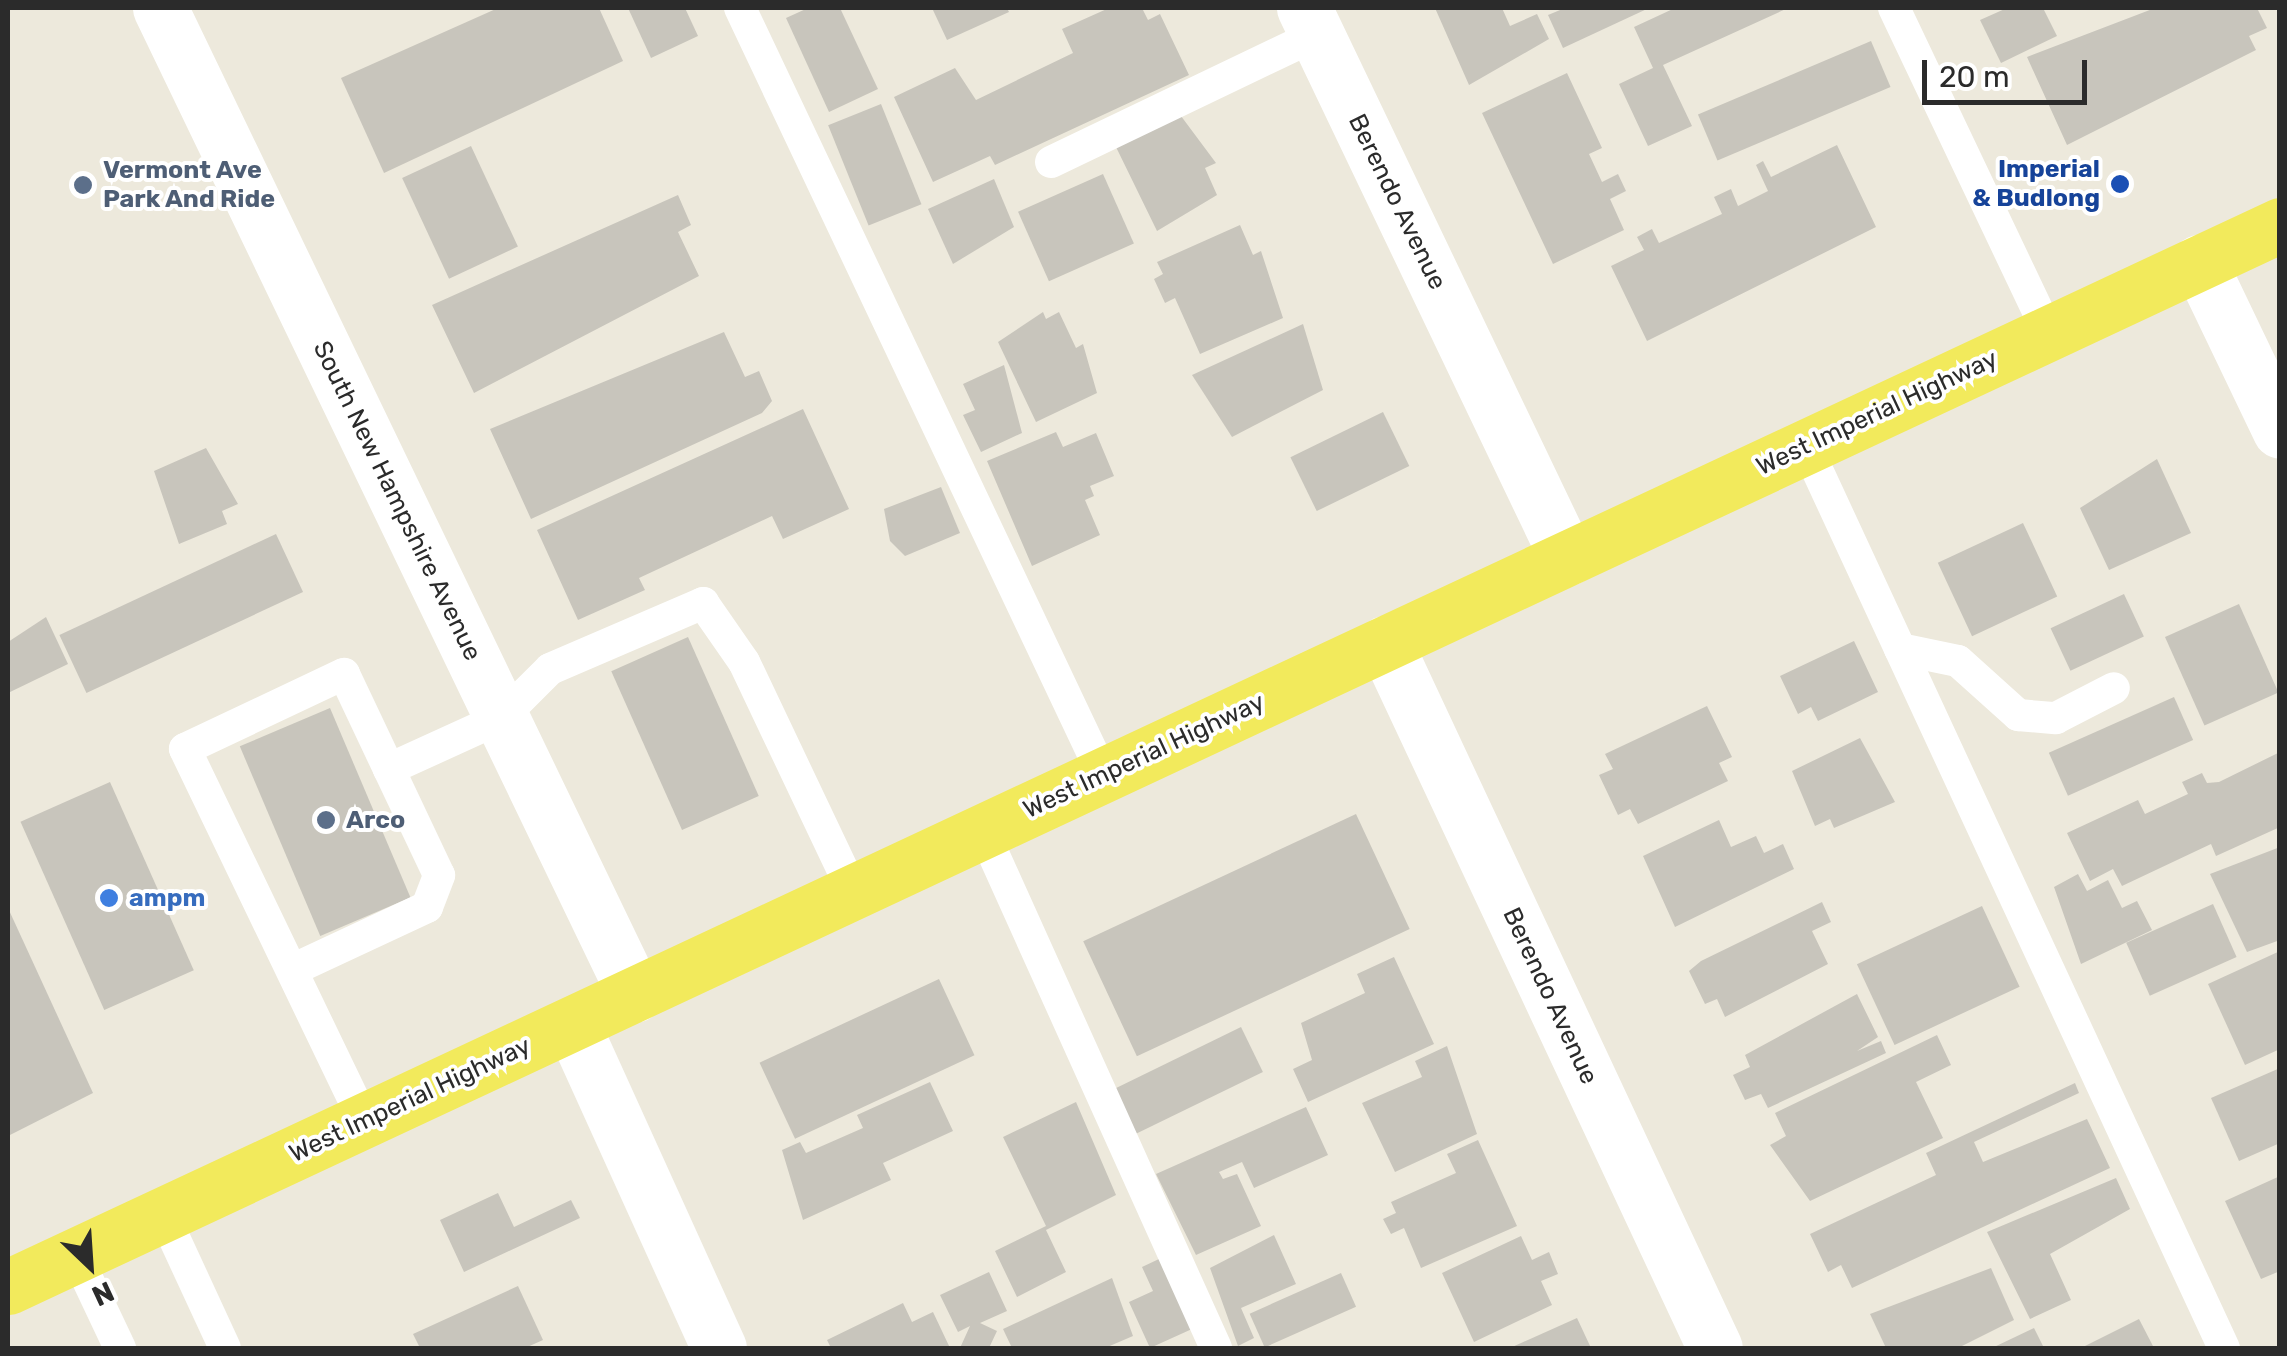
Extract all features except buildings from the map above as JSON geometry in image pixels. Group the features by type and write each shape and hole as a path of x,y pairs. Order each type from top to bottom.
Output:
{"main road":[{"name":"West Imperial Highway","path":"8,1288 2280,225"}],"street":[{"name":"South New Hampshire Avenue","path":"160,8 635,995"},
{"name":"Berendo Avenue","path":"1310,21 1567,558"},
{"path":"2199,262 2280,432"},
{"name":"Berendo Avenue","path":"1386,643 1714,1348"},
{"path":"572,1024 719,1348"}],"lane":[{"path":"740,8 1104,775"},
{"path":"1894,8 2048,333"},
{"path":"1051,162 1310,21"},
{"path":"1806,446 2224,1348"},
{"path":"389,768 501,718 550,669 703,603 744,662 854,892"},
{"path":"1900,649 1958,661 2018,715 2056,718 2114,688"},
{"path":"292,970 427,907 439,876 344,674 185,749 364,1121"},
{"path":"983,831 1216,1348"},
{"path":"164,1216 224,1348"},
{"path":"76,1255 120,1348"}],"place":[{"name":"Imperial & Budlong","path":"2120,184"},
{"name":"Vermont Ave Park And Ride","path":"83,185"},
{"name":"Arco","path":"326,820"},
{"name":"ampm","path":"109,898"}]}
